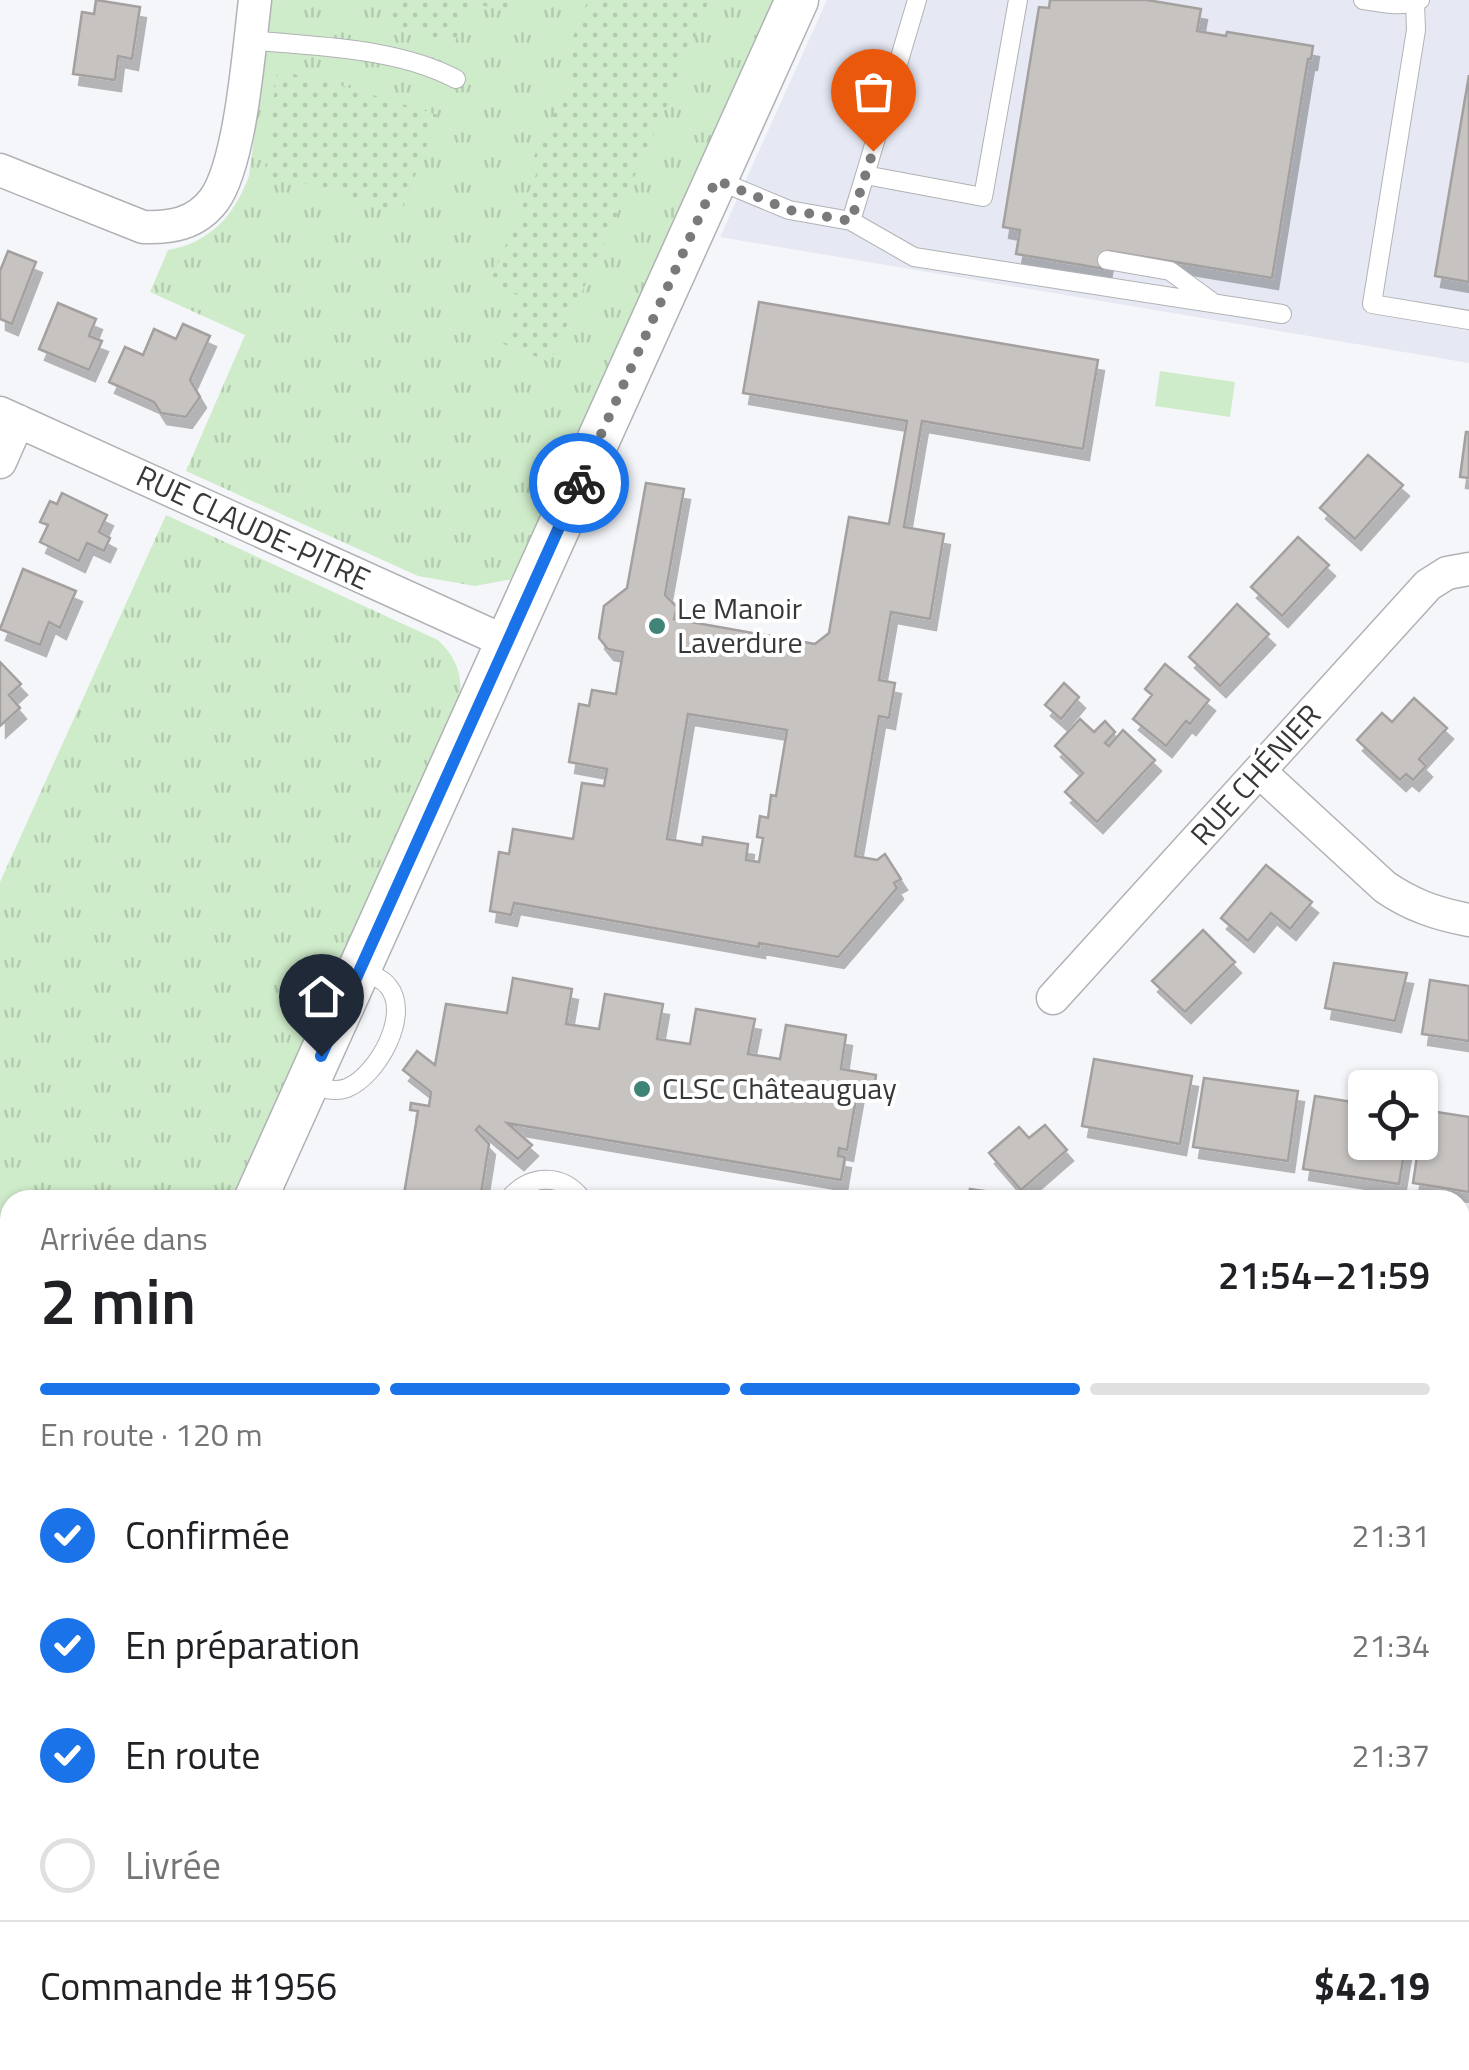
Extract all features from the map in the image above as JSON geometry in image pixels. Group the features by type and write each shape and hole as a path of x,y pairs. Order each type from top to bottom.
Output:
{"street":[{"path":"0,170 126,223 158,228 192,220 213,201 226,172 241,109 255,0"},
{"path":"260,1190 797,0"},
{"path":"0,462 9,417"},
{"name":"RUE CLAUDE-PITRE","path":"9,417 506,642"},
{"name":"RUE CHÉNIER","path":"1054,998 1428,585 1469,568"},
{"path":"1259,771 1385,887 1424,909 1469,920"}],"lane":[{"path":"851,221 916,0"},
{"path":"866,176 983,197 1018,0"},
{"path":"1363,0 1396,5 1417,1 1416,30 1372,304 1469,320"},
{"path":"250,40 384,57 456,79"},
{"path":"716,180 789,210 851,221 914,257 1282,314"},
{"path":"1107,260 1170,271 1216,304"},
{"path":"309,1082 331,1090 349,1087 371,1070 387,1046 395,1022 392,994 388,986 360,970"},
{"path":"517,1190 548,1179 564,1183 572,1190"}],"shaded area":[{"path":"827,0 1469,0 1469,363 720,237"}],"green space":[{"path":"272,0 776,0 513,579 475,586 418,576 186,471 245,335 150,292 168,250 197,241 219,225 236,203 249,176"},
{"path":"399,0 517,0 512,14 471,2 454,44 389,23"},
{"path":"588,0 709,0 666,107 550,362 501,343 521,297 490,282 537,172 529,167 578,63 566,54"},
{"path":"277,72 314,77 438,115 401,213 301,182 264,177"},
{"path":"1160,371 1235,382 1230,417 1155,406"},
{"path":"166,515 438,640 450,653 460,683 459,701 238,1190 0,1190 0,882"}],"building":[{"path":"96,0 140,7 132,59 118,56 115,80 73,74 82,12 94,14"},
{"path":"1050,0 1147,0 1201,9 1197,31 1313,46 1272,278 1108,251 1105,269 1016,254 1020,230 1003,227 1039,7 1049,8"},
{"path":"1469,75 1469,282 1435,276"},
{"path":"8,251 36,262 12,324 0,319 0,271"},
{"name":"Le Manoir Laverdure","path":"759,302 1098,360 1083,449 922,421 904,527 944,534 930,619 891,612 879,680 895,683 889,718 879,716 855,856 877,860 885,854 901,879 838,957 759,943 759,947 514,903 511,915 490,911 499,852 509,854 513,829 573,839 582,783 604,786 607,769 569,762 579,704 589,706 592,690 616,694 623,652 608,649 599,638 604,606 627,588 646,483 684,489 665,595 677,607 674,619 815,644 829,633 849,517 889,524 907,421 743,393","holes":["688,714 787,730 776,796 771,795 768,818 760,816 757,837 763,838 759,862 746,860 748,844 703,837 702,845 667,839"]},
{"path":"58,303 96,319 89,336 102,341 89,370 39,349"},
{"path":"183,324 210,336 190,380 200,397 186,417 161,413 154,402 109,382 125,347 143,355 154,329 176,339"},
{"path":"1469,432 1469,478 1460,477"},
{"path":"1368,455 1403,485 1355,539 1320,508"},
{"path":"62,493 107,515 99,532 110,538 104,551 87,543 79,561 40,542 48,525 40,522 50,501 57,504"},
{"path":"1298,537 1329,565 1282,616 1251,587"},
{"path":"23,569 76,591 60,628 49,622 40,645 0,629"},
{"path":"1237,604 1269,634 1220,686 1189,657"},
{"path":"0,662 21,684 9,695 20,708 0,726"},
{"path":"1165,664 1209,700 1166,746 1133,719 1152,695 1145,689"},
{"path":"1064,683 1079,697 1061,719 1045,705"},
{"path":"1414,698 1447,728 1419,759 1426,766 1413,780 1406,774 1400,780 1357,740 1382,713 1392,722"},
{"path":"1080,719 1094,732 1105,721 1115,732 1105,743 1109,746 1123,730 1155,760 1097,822 1065,792 1083,773 1055,746"},
{"path":"1266,865 1312,902 1290,929 1271,913 1248,941 1221,918"},
{"path":"1203,930 1235,962 1185,1012 1152,981"},
{"path":"1334,963 1407,973 1395,1021 1325,1008"},
{"name":"CLSC Châteauguay","path":"513,978 572,989 566,1024 599,1029 605,994 663,1004 657,1039 690,1044 696,1009 755,1019 748,1054 780,1059 786,1025 846,1035 841,1069 876,1075 874,1090 858,1088 847,1150 839,1148 838,1156 845,1157 841,1180 507,1123 532,1145 518,1159 479,1126 476,1130 489,1144 482,1190 405,1190 418,1111 410,1110 411,1103 429,1106 431,1092 403,1070 417,1051 435,1065 446,1004 507,1013"},
{"path":"1430,980 1469,986 1469,1041 1422,1034"},
{"path":"1094,1059 1192,1076 1180,1144 1082,1126"},
{"path":"1204,1078 1298,1091 1288,1161 1193,1147"},
{"path":"1315,1096 1348,1101 1348,1160 1403,1160 1399,1184 1303,1169"},
{"path":"1438,1112 1469,1117 1469,1190 1413,1183 1416,1160 1438,1160"},
{"path":"1045,1125 1067,1150 1021,1190 989,1153 1019,1127 1029,1138"}],"way so far":[{"path":"579,483 716,180 775,206 851,221 873,151"}],"place":[{"name":"Le Manoir Laverdure","path":"657,626"},
{"name":"CLSC Châteauguay","path":"642,1089"}],"route":[{"path":"321,1056 579,483"}]}
